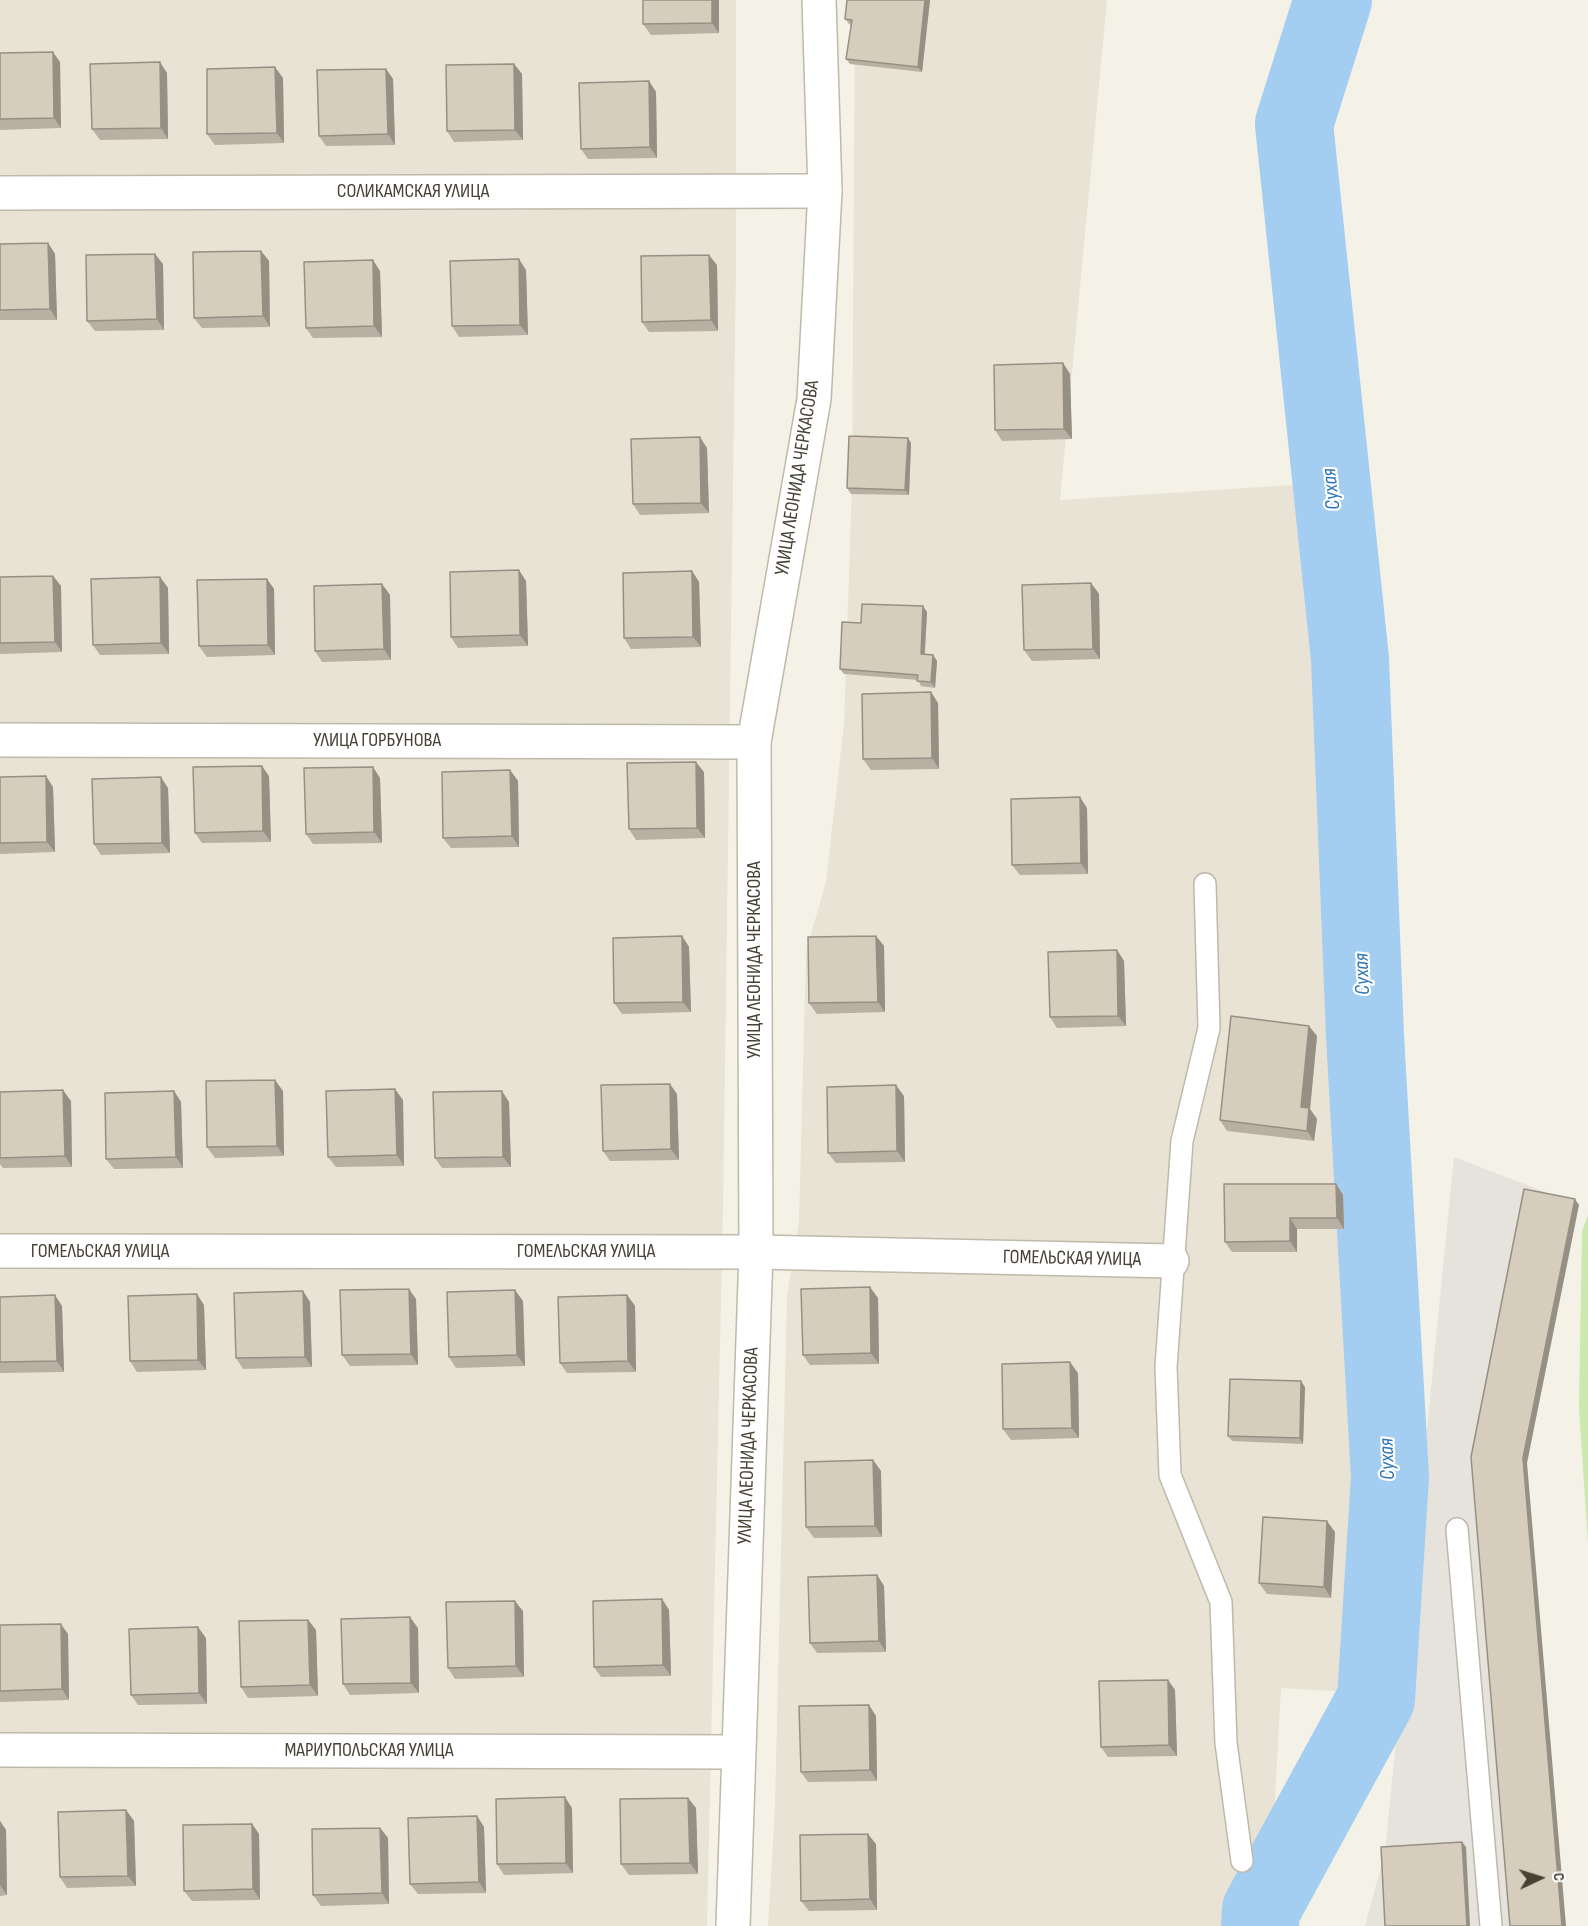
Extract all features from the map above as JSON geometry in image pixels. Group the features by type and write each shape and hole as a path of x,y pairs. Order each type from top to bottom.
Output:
{"street":[{"name":"УЛИЦА ЛЕОНИДА ЧЕРКАСОВА","path":"734,1926 756,1252 754,742 814,399 825,191 819,0"},
{"name":"СОЛИКАМСКАЯ УЛИЦА","path":"0,193 825,191"},
{"name":"УЛИЦА ГОРБУНОВА","path":"0,740 754,742"},
{"name":"ГОМЕЛЬСКАЯ УЛИЦА","path":"0,1251 756,1252 1172,1261"},
{"name":"МАРИУПОЛЬСКАЯ УЛИЦА","path":"0,1749 738,1752"}],"lane":[{"path":"1205,884 1209,1028 1182,1141 1166,1367 1170,1475 1221,1602 1226,1743 1242,1861"},
{"path":"1457,1529 1491,1926"}],"shaded area":[{"path":"0,0 736,0 736,267 723,1210 707,1926 0,1926"},
{"path":"855,0 1107,0 1060,500 1309,484 1352,728 1384,946 1371,1693 1281,1688 1268,1926 768,1926 775,1806 787,1296 799,1221 806,951 826,882 844,724 852,484"},
{"path":"1454,1157 1579,1205 1527,1463 1566,1926 1365,1926 1385,1852"}],"green space":[{"path":"1588,1215 1588,1544 1579,1407 1582,1231"}],"building":[{"path":"643,0 712,0 712,23 643,24"},
{"path":"847,0 925,0 918,67 846,59 852,20 845,19"},
{"path":"53,52 54,118 0,119 0,53"},
{"path":"160,62 161,128 92,129 90,64"},
{"path":"514,64 515,130 447,131 446,65"},
{"path":"275,67 277,133 207,134 207,69"},
{"path":"386,69 388,134 319,136 317,70"},
{"path":"649,81 650,147 581,149 579,83"},
{"path":"48,243 50,309 0,310 0,244"},
{"path":"261,251 263,316 194,318 193,252"},
{"path":"155,254 157,319 87,321 86,255"},
{"path":"709,255 711,320 642,322 641,256"},
{"path":"519,259 520,325 452,326 450,261"},
{"path":"373,260 374,326 306,328 304,262"},
{"path":"1063,363 1064,429 995,430 994,365"},
{"path":"849,436 908,438 905,490 847,488"},
{"path":"700,437 701,503 633,504 631,439"},
{"path":"519,570 520,635 451,637 450,572"},
{"path":"692,571 693,637 624,638 623,573"},
{"path":"53,576 55,642 0,643 0,577"},
{"path":"160,577 161,643 93,645 91,579"},
{"path":"267,579 268,645 199,646 197,580"},
{"path":"1091,583 1093,649 1024,650 1022,585"},
{"path":"382,584 384,649 315,651 314,586"},
{"path":"862,604 923,606 921,654 933,655 931,682 917,681 918,675 840,669 842,622 861,623"},
{"path":"931,692 932,758 863,759 862,694"},
{"path":"696,762 697,828 629,829 627,763"},
{"path":"262,766 263,831 195,833 193,767"},
{"path":"373,767 374,832 306,834 304,768"},
{"path":"510,770 512,836 443,838 442,772"},
{"path":"46,776 47,842 0,843 0,777"},
{"path":"161,777 162,843 94,844 92,779"},
{"path":"1080,797 1081,863 1012,865 1011,799"},
{"path":"682,936 683,1002 614,1003 613,938"},
{"path":"876,936 878,1002 809,1003 808,937"},
{"path":"1117,950 1118,1016 1050,1017 1048,952"},
{"path":"1231,1016 1309,1026 1301,1107 1309,1108 1307,1131 1220,1120"},
{"path":"275,1080 277,1146 207,1147 206,1081"},
{"path":"670,1084 671,1149 603,1151 601,1085"},
{"path":"896,1085 897,1151 828,1153 827,1087"},
{"path":"395,1089 397,1155 328,1157 326,1091"},
{"path":"63,1090 65,1156 0,1158 0,1092"},
{"path":"174,1091 176,1157 106,1159 105,1093"},
{"path":"502,1091 503,1157 435,1158 433,1092"},
{"path":"1224,1184 1336,1184 1337,1218 1290,1218 1290,1241 1225,1242"},
{"path":"1524,1189 1575,1199 1523,1458 1562,1926 1510,1926 1471,1457"},
{"path":"870,1287 871,1353 803,1355 801,1289"},
{"path":"409,1289 411,1354 342,1355 340,1290"},
{"path":"515,1290 517,1355 449,1357 447,1292"},
{"path":"303,1291 305,1357 236,1358 234,1293"},
{"path":"197,1294 198,1360 130,1361 128,1296"},
{"path":"55,1295 57,1361 0,1362 0,1297"},
{"path":"627,1295 628,1361 560,1363 558,1297"},
{"path":"1070,1362 1072,1428 1003,1429 1002,1364"},
{"path":"1230,1379 1301,1381 1300,1438 1228,1436"},
{"path":"873,1460 875,1526 806,1527 805,1462"},
{"path":"1263,1517 1327,1521 1324,1587 1259,1583"},
{"path":"877,1575 879,1641 810,1643 808,1577"},
{"path":"662,1599 663,1665 594,1667 593,1601"},
{"path":"515,1601 516,1666 448,1668 446,1602"},
{"path":"410,1617 411,1683 343,1684 341,1619"},
{"path":"308,1620 310,1685 241,1687 239,1621"},
{"path":"61,1624 62,1689 0,1691 0,1625"},
{"path":"198,1627 199,1693 131,1695 129,1629"},
{"path":"1168,1680 1169,1745 1101,1747 1099,1681"},
{"path":"869,1705 870,1770 801,1772 799,1706"},
{"path":"565,1797 566,1863 497,1864 496,1799"},
{"path":"688,1798 690,1863 621,1864 620,1799"},
{"path":"126,1810 128,1876 60,1877 58,1812"},
{"path":"477,1816 479,1882 410,1884 408,1818"},
{"path":"252,1824 253,1889 184,1891 183,1825"},
{"path":"380,1828 382,1893 313,1895 312,1829"},
{"path":"868,1834 870,1899 801,1901 800,1835"},
{"path":"1462,1842 1467,1926 1385,1926 1381,1847"}],"waterway":[{"name":"Сухая","path":"1260,1926 1261,1910 1376,1699 1390,1477 1365,1036 1350,659 1294,124 1333,0"}]}
